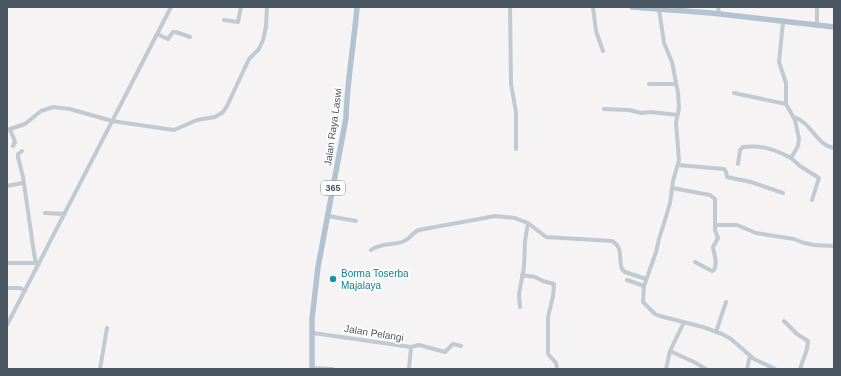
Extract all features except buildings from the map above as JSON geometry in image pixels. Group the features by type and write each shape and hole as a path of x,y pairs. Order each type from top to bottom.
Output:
{"main road":[{"name":"Jalan Raya Laswi","path":"312,368 312,319 318,267 346,118 347,94 357,7"},
{"path":"632,7 711,10 719,14 834,27"}],"street":[{"path":"7,325 37,264 65,214 171,7"},
{"path":"224,20 238,21 241,7"},
{"path":"13,146 15,142 9,129 25,124 41,111 53,107 70,109 171,130 197,120 212,118 219,115 227,106 250,57 262,43 266,27 267,7"},
{"path":"510,7 511,84 516,112 516,149"},
{"path":"594,7 596,31 603,51"},
{"path":"718,7 719,14"},
{"path":"817,7 817,26"},
{"path":"659,9 663,37 672,62 680,103 676,123 679,152 678,165 670,203 656,252 644,286 643,302 660,316 716,332 731,339 750,356 775,369"},
{"path":"783,22 779,62 786,83 786,104 794,117 799,143 791,158"},
{"path":"158,34 168,39 173,32 190,37"},
{"path":"649,84 676,84"},
{"path":"734,92 786,104"},
{"path":"604,109 678,115"},
{"path":"794,117 806,125 821,142 828,147 834,148"},
{"path":"738,164 740,150 744,146 767,147 778,151 791,158 800,166 819,178 812,200"},
{"path":"22,151 18,155 29,229 37,264"},
{"path":"678,165 724,170 727,177 751,182 783,193"},
{"path":"7,186 23,183"},
{"path":"672,188 714,197 716,201 716,232 718,239 713,247 716,260 715,269 712,271 695,262"},
{"path":"45,213 65,214"},
{"path":"328,216 356,221"},
{"path":"371,250 381,245 406,241 414,232 419,230 495,216 515,218 528,223 546,237 612,241 620,248 622,269 625,272 646,279"},
{"path":"520,307 519,296 528,223"},
{"path":"716,225 735,225 756,233 794,239 814,245 834,246"},
{"path":"7,263 37,264"},
{"path":"522,275 535,277 542,281 554,284 548,317 548,354 556,362 557,369"},
{"path":"627,280 644,286"},
{"path":"7,288 19,288 24,291"},
{"path":"716,332 726,302"},
{"path":"784,321 797,334 808,341 807,349 800,369"},
{"path":"666,369 670,351 684,322"},
{"path":"100,369 107,328"},
{"name":"Jalan Pelangi","path":"313,333 411,347 409,369"},
{"path":"411,347 418,345 445,352 453,344 461,346"},
{"path":"670,351 706,369"},
{"path":"747,369 750,356"},
{"path":"312,368 332,369"}],"place":[{"name":"Borma Toserba Majalaya","path":"333,279"}]}
